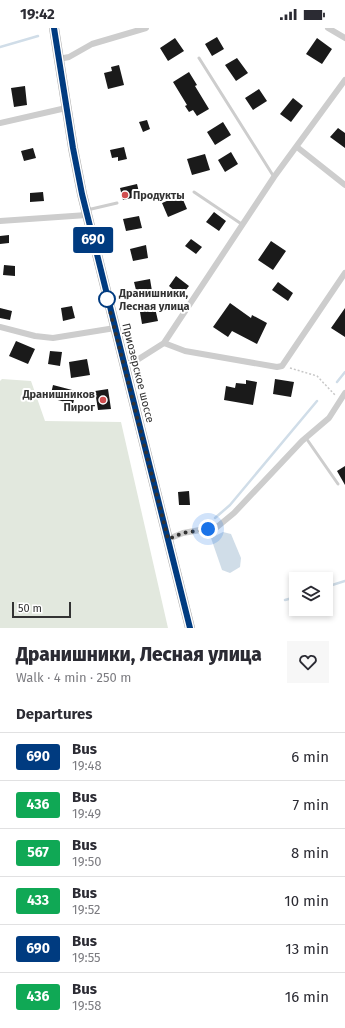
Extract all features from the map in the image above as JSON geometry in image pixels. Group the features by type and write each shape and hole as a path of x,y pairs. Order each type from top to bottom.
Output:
{"main road":[{"name":"Приозерское шоссе","path":"54,28 66,108 86,212 190,628"}],"street":[{"path":"58,59 68,57 92,44 146,28"},
{"path":"328,28 345,38"},
{"path":"124,364 134,362 164,343 274,178 345,80"},
{"path":"0,123 66,108"},
{"path":"297,146 345,185"},
{"path":"0,221 86,212"},
{"path":"164,343 185,351 277,367 282,366 345,273"},
{"path":"0,327 35,336 53,338 114,328"},
{"path":"168,539 183,533 217,528 234,513 306,438 329,418 343,401 345,393"}],"lane":[{"path":"199,58 274,178"},
{"path":"194,192 243,225"},
{"path":"86,212 117,203"},
{"path":"306,438 338,484"}],"path":[{"path":"282,366 317,376 343,401"}],"shaded area":[{"path":"2,379 31,381 45,421 121,422 168,628 0,628 0,381"},
{"path":"223,532 231,534 241,558 240,567 230,573 222,570 211,538"}],"building":[{"path":"217,37 224,49 212,56 205,44"},
{"path":"175,38 184,51 168,61 160,48"},
{"path":"317,38 332,49 322,64 306,54"},
{"path":"237,58 248,73 236,81 225,65"},
{"path":"119,65 124,85 108,89 104,73 112,71 111,67"},
{"path":"189,72 197,85 195,86 209,109 197,116 193,110 189,112 185,106 187,105 173,82"},
{"path":"25,86 27,105 14,107 11,88"},
{"path":"259,89 267,101 253,110 245,98"},
{"path":"293,98 303,106 291,122 280,114"},
{"path":"147,120 150,129 143,132 139,122"},
{"path":"223,122 231,135 215,145 207,132"},
{"path":"338,128 345,133 345,148 330,137"},
{"path":"124,147 127,159 118,161 118,157 112,158 110,150"},
{"path":"33,148 36,158 24,161 21,151"},
{"path":"231,152 238,164 225,172 218,160"},
{"path":"205,154 210,170 192,175 187,159"},
{"path":"137,184 140,196 123,200 120,188"},
{"path":"43,192 44,201 30,202 30,193"},
{"path":"181,195 187,209 168,217 162,203"},
{"path":"214,212 226,221 219,231 206,222"},
{"path":"139,216 142,228 126,231 123,219"},
{"path":"9,235 9,243 0,244 0,236"},
{"path":"191,239 202,247 196,254 185,246"},
{"path":"271,241 286,251 273,270 258,260"},
{"path":"146,245 148,258 133,261 130,249"},
{"path":"4,265 15,266 15,276 3,275"},
{"path":"176,276 189,286 181,296 169,286"},
{"path":"150,279 152,291 137,294 134,282"},
{"path":"278,282 293,293 288,301 272,290"},
{"path":"230,303 251,318 252,315 267,323 257,344 232,331 228,337 213,327"},
{"path":"72,306 75,318 63,321 61,308"},
{"path":"0,308 12,311 10,320 0,318"},
{"path":"155,308 158,321 142,324 140,312"},
{"path":"345,308 345,337 331,328"},
{"path":"16,341 35,349 28,364 9,356"},
{"path":"50,351 62,352 60,366 48,364"},
{"path":"87,359 90,375 71,378 69,362"},
{"path":"275,379 294,382 291,397 273,394"},
{"path":"246,380 257,382 253,405 224,400 226,386 235,388 236,383 246,384"},
{"path":"53,385 76,391 73,404 50,398"},
{"name":"Дранишников Пирог","path":"108,389 111,409 98,410 95,391"},
{"path":"345,466 345,485 337,471"},
{"path":"189,491 190,505 179,505 178,492"}],"waterway":[{"path":"0,47 38,36"},
{"path":"337,382 345,372"},
{"path":"215,518 230,505 317,401"},
{"path":"333,585 345,581"},
{"path":"285,600 289,599"}],"bus line":[{"name":"690","path":"54,28 78,178 105,292 190,628"}],"place":[{"name":"Продукты","path":"125,195"},
{"name":"Дранишники, Лесная улица","path":"107,299"},
{"name":"Дранишников Пирог","path":"103,400"}],"route":[{"path":"107,299 168,539 183,533 208,529"}]}
